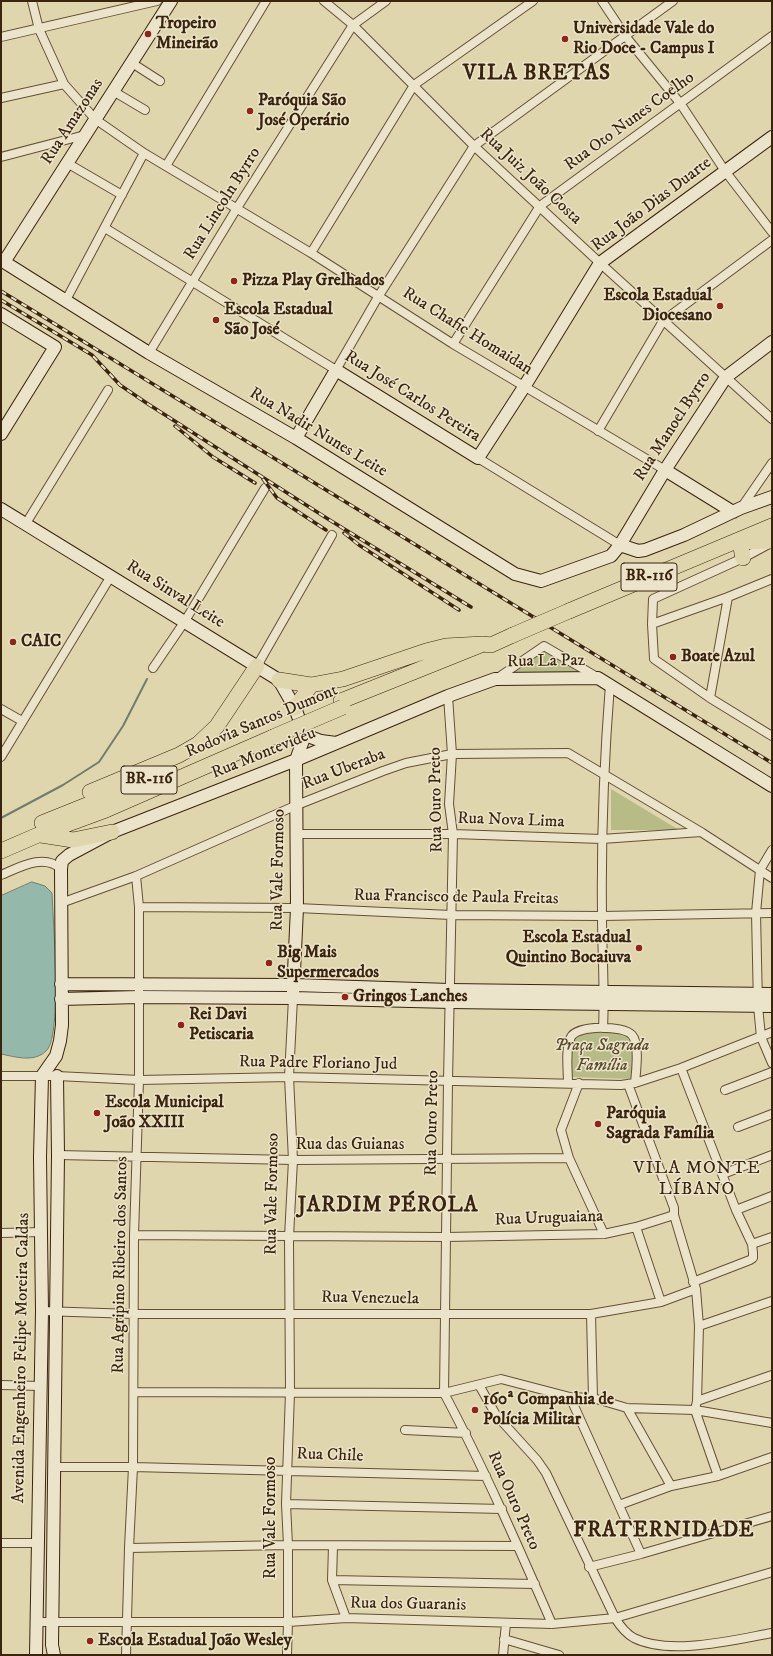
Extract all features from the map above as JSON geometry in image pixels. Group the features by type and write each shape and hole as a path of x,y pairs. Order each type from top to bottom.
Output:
{"highway":[{"name":"Rodovia Santos Dumont","path":"1,851 33,832 342,704 487,650 487,645 772,526"},
{"path":"742,558 735,542 772,542"},
{"path":"280,680 311,685 350,677 426,651 446,646 487,645"},
{"path":"33,832 67,802 179,755 198,744 217,726 257,666"},
{"path":"295,708 311,685"},
{"name":"Rodovia Santos Dumont","path":"1,840 106,810 272,733"},
{"path":"106,810 101,816 100,824 104,830 112,832"},
{"path":"33,832 73,840 112,832"}],"street":[{"name":"Rua Chafic Homaidan","path":"32,1 39,29 64,84 95,119 144,153 311,253 378,297 524,388 737,510"},
{"path":"1,37 157,1"},
{"name":"Rua Amazonas","path":"2,261 171,1"},
{"path":"166,166 266,1"},
{"name":"Rua Juiz João Costa","path":"324,1 353,25 474,146 663,321 772,419"},
{"name":"Rua Lincoln Byrro","path":"149,353 237,208 353,25 386,1"},
{"path":"311,253 414,85 533,1"},
{"path":"602,1 626,37 680,103 725,171 772,232"},
{"path":"296,438 378,297 474,146 674,1"},
{"name":"Rua Oto Nunes Coelho","path":"453,344 540,206 772,36"},
{"path":"132,63 160,81"},
{"path":"1,98 64,84"},
{"path":"113,91 145,110"},
{"path":"1,157 85,135"},
{"name":"Rua João Dias Duarte","path":"478,458 524,388 600,263 772,137"},
{"path":"66,300 144,153"},
{"path":"67,163 122,195"},
{"name":"Rua José Carlos Pereira","path":"104,228 620,545"},
{"path":"598,431 663,321 772,240"},
{"name":"Rua Nadir Nunes Leite","path":"2,261 149,353 296,438 515,574 541,582 611,556 620,545"},
{"path":"1,314 55,347 1,434"},
{"name":"Rua Manoel Byrro","path":"620,545 665,470 726,377 772,342"},
{"path":"26,525 108,390"},
{"path":"737,510 772,463"},
{"path":"153,668 185,621 265,488"},
{"path":"620,545 638,551 645,550 684,535 737,510 772,497"},
{"name":"Rua Sinval Leite","path":"1,509 280,680"},
{"path":"257,666 332,535"},
{"path":"772,542 742,558 654,599 652,624 654,659 710,698 772,736"},
{"path":"1,757 111,576"},
{"path":"652,624 728,597 772,579"},
{"path":"710,698 728,597"},
{"name":"Rua Montevidéu","path":"61,869 62,861 69,855 112,832 296,760 448,696 495,679 544,646 598,678"},
{"path":"598,678 610,684 772,786"},
{"name":"Rua La Paz","path":"495,679 598,678"},
{"path":"280,680 295,708 304,735 321,741 337,743"},
{"path":"603,1028 603,774 610,684"},
{"name":"Rua Ouro Preto","path":"448,696 452,754 449,804 453,834 444,1393 466,1433 502,1509 552,1624"},
{"path":"1,709 22,722"},
{"name":"Rua Vale Formoso","path":"287,1655 288,1545 286,1504 290,1393 288,1313 289,1237 293,1160 289,1077 296,908 296,760 304,735"},
{"name":"Rua Uberaba","path":"61,903 136,876 297,805 406,763 452,754 568,753 701,832 772,878"},
{"name":"Rua Nova Lima","path":"296,834 453,834 602,838 701,832"},
{"path":"772,850 760,870 756,913 758,1000 761,1037 772,1063"},
{"path":"1,875 27,864 44,861 55,864 61,869 62,1025 56,1056 42,1076"},
{"name":"Rua Agripino Ribeiro dos Santos","path":"126,1655 133,1466 134,1235 138,1157 139,1080 139,906 136,876"},
{"name":"Rua Francisco de Paula Freitas","path":"139,906 296,908 451,915 602,916 772,913"},
{"path":"61,984 139,983 294,985 450,990 604,991 758,1000 772,1006"},
{"path":"61,999 139,997 293,998 450,1002 604,1003 758,1000 772,994"},
{"path":"568,1083 568,1045 570,1038 574,1033 603,1028 621,1030 632,1035 636,1043 636,1050 631,1084 674,1208 674,1215 695,1285 699,1326 697,1401 695,1410 718,1476"},
{"name":"Rua Padre Floriano Jud","path":"1,1076 57,1076 139,1080 289,1077 621,1085 631,1084 681,1068 772,1032"},
{"name":"Avenida Engenheiro Felipe Moreira Caldas","path":"51,1065 57,1076 58,1155 52,1645 54,1655"},
{"path":"681,1068 736,1210 752,1244 772,1237"},
{"path":"725,1090 772,1072"},
{"name":"Avenida Engenheiro Felipe Moreira Caldas","path":"36,1655 42,1311 40,1157 42,1076"},
{"path":"579,1083 561,1130 569,1158 604,1234"},
{"path":"738,1127 772,1114"},
{"name":"Rua das Guianas","path":"58,1155 293,1160 569,1158"},
{"path":"722,1174 772,1155"},
{"path":"736,1210 772,1196"},
{"name":"Rua Uruguaiana","path":"134,1235 446,1237 604,1234 636,1227 674,1215"},
{"path":"636,1227 661,1302"},
{"path":"1,1232 42,1232"},
{"name":"Rua Venezuela","path":"42,1311 134,1314 591,1314 661,1302 750,1260 753,1258 752,1244"},
{"path":"699,1326 772,1301"},
{"path":"591,1314 593,1398"},
{"path":"697,1401 772,1375"},
{"path":"134,1392 444,1393 501,1379 570,1397 593,1398 628,1408 695,1410 772,1423"},
{"path":"1,1385 40,1386"},
{"path":"479,1385 496,1415 537,1460 546,1473 589,1567 615,1618 625,1632 645,1644 685,1648 772,1633"},
{"path":"570,1397 641,1554"},
{"path":"628,1408 671,1486"},
{"path":"405,1430 466,1433"},
{"path":"619,1505 671,1486 718,1476 772,1457"},
{"name":"Rua Chile","path":"54,1467 133,1466 486,1476"},
{"path":"286,1504 502,1509"},
{"path":"589,1567 641,1554 772,1516"},
{"path":"1,1542 37,1544"},
{"path":"129,1548 288,1545 517,1546"},
{"path":"333,1546 332,1580 346,1618"},
{"name":"Rua dos Guaranis","path":"37,1622 288,1622 346,1618 552,1624 615,1618 772,1572"},
{"path":"332,1580 535,1584"},
{"path":"503,1655 506,1623"},
{"path":"504,1639 559,1655"}],"green space":[{"path":"543,649 589,675 503,677"},
{"path":"611,789 679,830 611,830"},
{"name":"Praça Sagrada Família","path":"609,1032 628,1038 633,1043 632,1079 572,1077 572,1041 581,1033"}],"shaded area":[{"path":"32,882 45,886 52,893 56,975 52,1039 47,1050 42,1054 37,1057 25,1058 1,1054 1,896"}],"waterway":[{"path":"1,818 63,785 99,762 123,726 147,679"}],"railway":[{"path":"1,291 772,763"},
{"path":"1,300 92,355 120,385 148,404 328,519 471,607"},
{"path":"175,426 213,457 255,483"},
{"path":"263,479 277,498 326,530"},
{"path":"344,533 359,545 459,610"}],"place":[{"name":"Tropeiro Mineirão","path":"148,34"},
{"name":"Universidade Vale do Rio Doce - Campus I","path":"565,39"},
{"name":"Paróquia São José Operário","path":"250,111"},
{"name":"Pizza Play Grelhados","path":"234,281"},
{"name":"Escola Estadual Diocesano","path":"720,306"},
{"name":"Escola Estadual São José","path":"216,320"},
{"name":"CAIC","path":"13,642"},
{"name":"Boate Azul","path":"673,657"},
{"name":"Escola Estadual Quintino Bocaiuva","path":"639,948"},
{"name":"Big Mais Supermercados","path":"269,963"},
{"name":"Gringos Lanches","path":"345,997"},
{"name":"Rei Davi Petiscaria","path":"181,1025"},
{"name":"Escola Municipal João XXIII","path":"97,1113"},
{"name":"Paróquia Sagrada Família","path":"598,1124"},
{"name":"160ª Companhia de Polícia Militar","path":"475,1410"},
{"name":"Escola Estadual João Wesley","path":"90,1641"}],"district":[{"name":"VILA BRETAS","path":"537,75"},
{"name":"VILA MONTE LÍBANO","path":"697,1179"},
{"name":"JARDIM PÉROLA","path":"388,1207"},
{"name":"FRATERNIDADE","path":"664,1532"}]}
